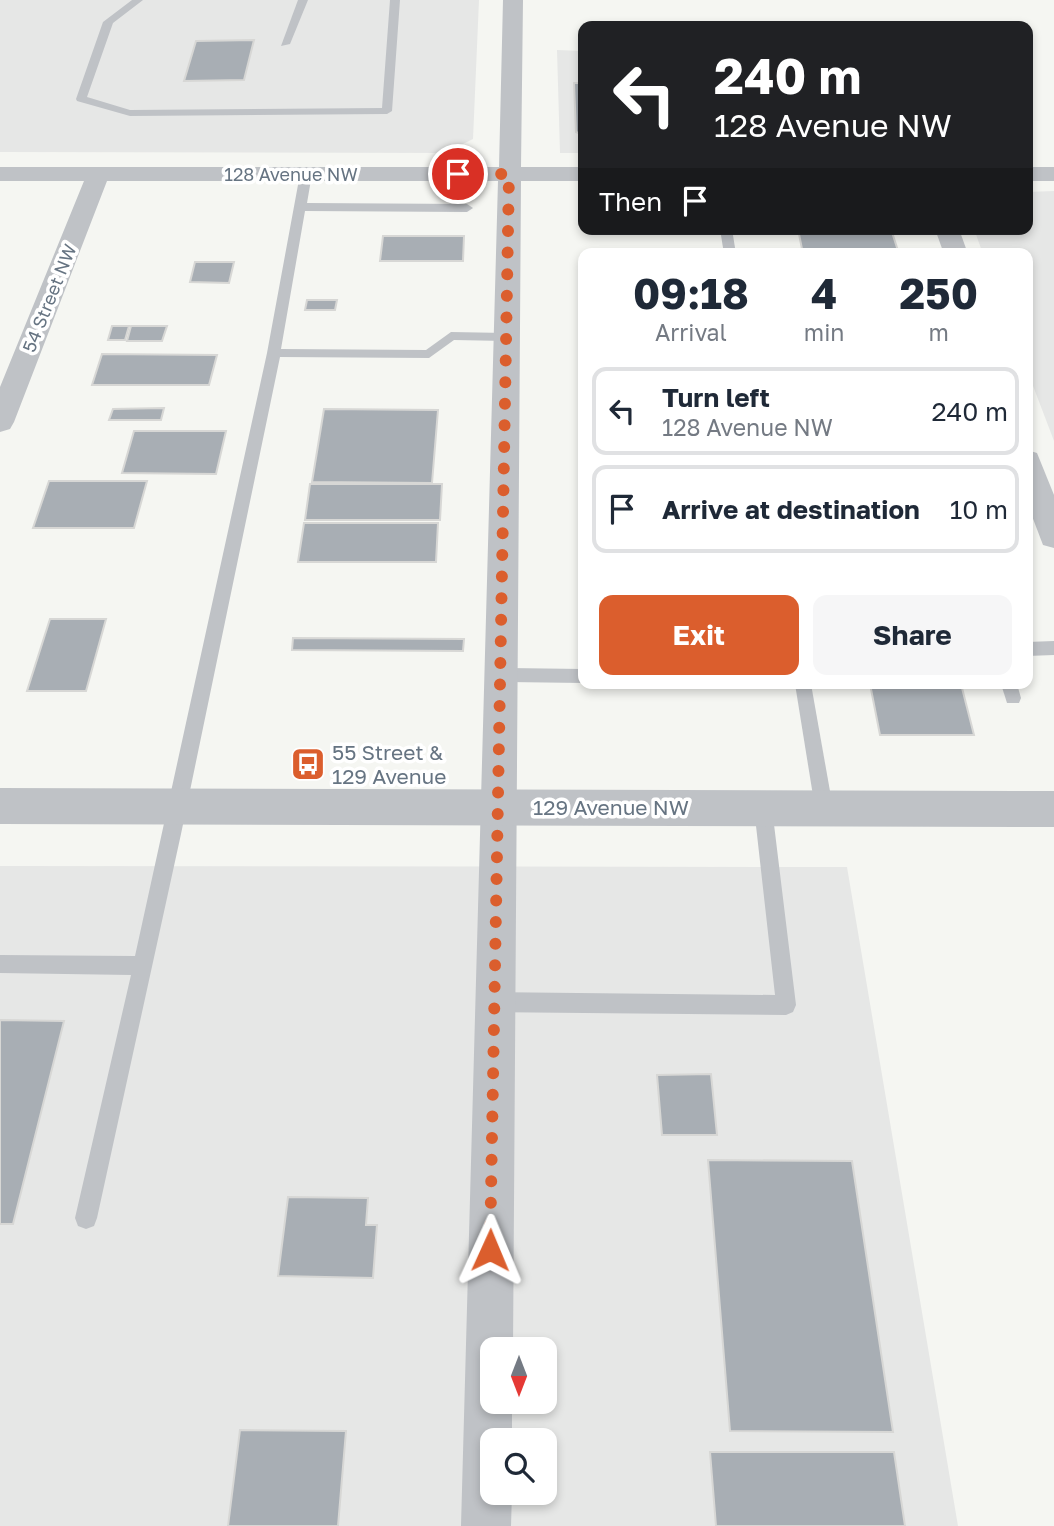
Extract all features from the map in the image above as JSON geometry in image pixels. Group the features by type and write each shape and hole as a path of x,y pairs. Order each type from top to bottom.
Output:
{"street":[{"path":"486,1526 513,0"},
{"name":"128 Avenue NW","path":"0,174 578,174"},
{"name":"54 Street NW","path":"0,422 98,174"},
{"path":"1033,174 1054,174"},
{"path":"1033,477 1054,537"},
{"name":"129 Avenue NW","path":"0,806 1054,809"}],"lane":[{"path":"138,0 108,22 81,99 130,113 387,111 395,0"},
{"path":"285,44 303,0"},
{"path":"86,1218 178,807 274,353 306,174"},
{"path":"301,207 467,208"},
{"path":"274,353 429,354 451,337 506,337"},
{"path":"1033,649 1054,648"},
{"path":"500,675 578,676"},
{"path":"804,689 824,808"},
{"path":"494,1002 786,1005 763,808"},
{"path":"0,964 142,966"}],"shaded area":[{"path":"0,0 479,0 473,139 445,153 0,152"},
{"path":"557,50 578,51 578,153 560,153"},
{"path":"1054,191 1054,441 1033,386 1033,248 981,248 976,235 1033,235 1033,192"},
{"path":"0,866 847,867 958,1526 0,1526"}],"building":[{"path":"254,40 244,80 184,81 196,41"},
{"path":"574,83 578,83 578,133"},
{"path":"799,235 893,235 897,248 802,248"},
{"path":"383,236 464,236 463,261 380,261"},
{"path":"195,262 234,262 229,283 190,282"},
{"path":"307,300 337,300 335,310 305,310"},
{"path":"112,326 129,326 125,340 108,340"},
{"path":"131,326 167,326 162,341 127,341"},
{"path":"102,354 217,355 209,385 92,385"},
{"path":"164,408 161,420 109,420 113,409"},
{"path":"324,409 438,410 432,483 312,482"},
{"path":"134,431 226,431 216,474 122,473"},
{"path":"49,481 147,481 134,528 33,528"},
{"path":"310,484 442,484 440,520 305,520"},
{"path":"304,523 438,523 436,562 298,562"},
{"path":"50,619 106,619 86,691 27,691"},
{"path":"293,638 464,639 463,651 292,650"},
{"path":"871,689 962,689 974,735 880,735"},
{"path":"0,1020 64,1021 13,1224 0,1224"},
{"path":"711,1074 717,1135 662,1135 657,1075"},
{"path":"708,1160 852,1161 893,1432 730,1431"},
{"path":"288,1197 368,1198 366,1225 377,1225 373,1278 278,1276"},
{"path":"240,1430 346,1431 338,1526 228,1526"},
{"path":"710,1452 894,1452 905,1526 716,1526"}],"place":[{"name":"55 Street & 129 Avenue","path":"308,764"}],"route":[{"path":"458,174 509,174 490,1250"}]}
